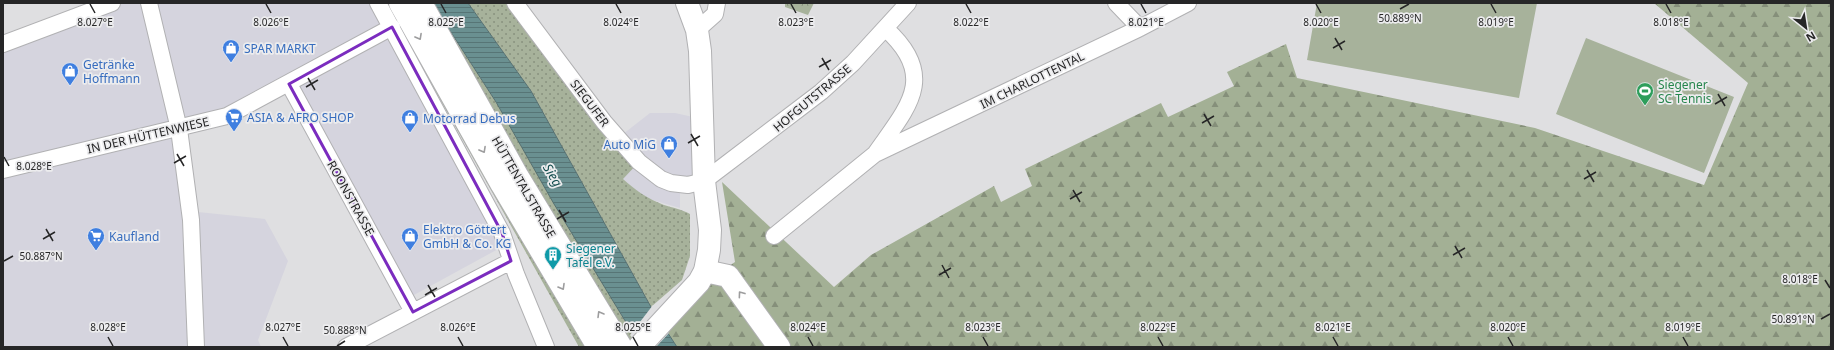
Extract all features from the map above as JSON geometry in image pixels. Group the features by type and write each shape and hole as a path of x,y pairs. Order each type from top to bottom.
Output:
{"main road":[{"name":"HÜTTENTALSTRASSE","path":"400,3 502,185 598,347"},
{"name":"HÜTTENTALSTRASSE","path":"421,3 518,177 621,347"},
{"path":"639,347 699,282 705,271 709,250 710,230 704,181 700,51 697,30 687,3"},
{"path":"705,271 761,347"},
{"path":"705,271 728,276 779,347"}],"street":[{"path":"3,44 112,3"},
{"path":"149,3 179,129 191,220 196,347"},
{"path":"378,3 502,233 511,261 546,347"},
{"name":"SIEGUFER","path":"515,3 604,122 639,162 661,179 671,183 688,184 704,181"},
{"path":"697,30 715,14 717,3"},
{"name":"HOFGUTSTRASSE","path":"704,181 821,92 853,63 886,29 908,3"},
{"path":"1116,3 1140,28"},
{"name":"IM CHARLOTTENTAL","path":"774,236 875,154 1140,28 1188,3"},
{"name":"IN DER HÜTTENWIESE","path":"3,170 49,158 179,129 227,116 289,84 392,27"},
{"name":"IM CHARLOTTENTAL","path":"875,154 912,98 915,73 909,57 900,42 886,29"},
{"name":"ROONSTRASSE","path":"289,84 413,312"},
{"path":"346,347 511,261"}],"highlighted area":[{"path":"392,27 502,233 511,261 413,312 289,84"}],"shaded area":[{"path":"107,3 376,3 500,248 403,301 289,87 185,129 198,212 265,219 288,261 258,340 261,347 3,347 3,51"},
{"name":"Auto MiG","path":"650,113 675,113 702,119 704,181 680,185 680,208 649,199 635,190 623,179 618,138"}],"green space":[{"path":"386,3 419,3 445,24 496,102 632,333 634,338 626,347 579,347"},
{"path":"468,3 515,3 639,162 623,179 647,197 690,214 690,256 682,280 651,307 531,91"},
{"path":"785,3 814,3 808,15 785,7"},
{"path":"1317,3 1537,3 1519,98 1307,60"},
{"path":"1654,3 1831,3 1831,347 677,347 656,315 735,262 722,182 834,287 871,255 994,186 1001,202 1032,186 1025,169 1161,103 1168,117 1234,86 1227,72 1286,44 1297,78 1535,128 1704,185 1748,83"},
{"name":"Siegener SC Tennis","path":"1586,38 1734,97 1704,173 1556,114"}],"water":[{"name":"Sieg","path":"432,3 468,3 531,91 651,307 677,347 641,347 554,204 496,102"}],"pier":[{"path":"653,305 669,333 656,347 639,347 630,335"}],"place":[{"name":"SPAR MARKT","path":"231,63"},
{"name":"Getränke Hoffmann","path":"70,86"},
{"name":"Siegener SC Tennis","path":"1645,106"},
{"name":"ASIA & AFRO SHOP","path":"234,132"},
{"name":"Motorrad Debus","path":"410,133"},
{"name":"Auto MiG","path":"669,159"},
{"name":"Kaufland","path":"96,251"},
{"name":"Elektro Göttert GmbH & Co. KG","path":"410,251"},
{"name":"Siegener Tafel e.V.","path":"553,270"}]}
